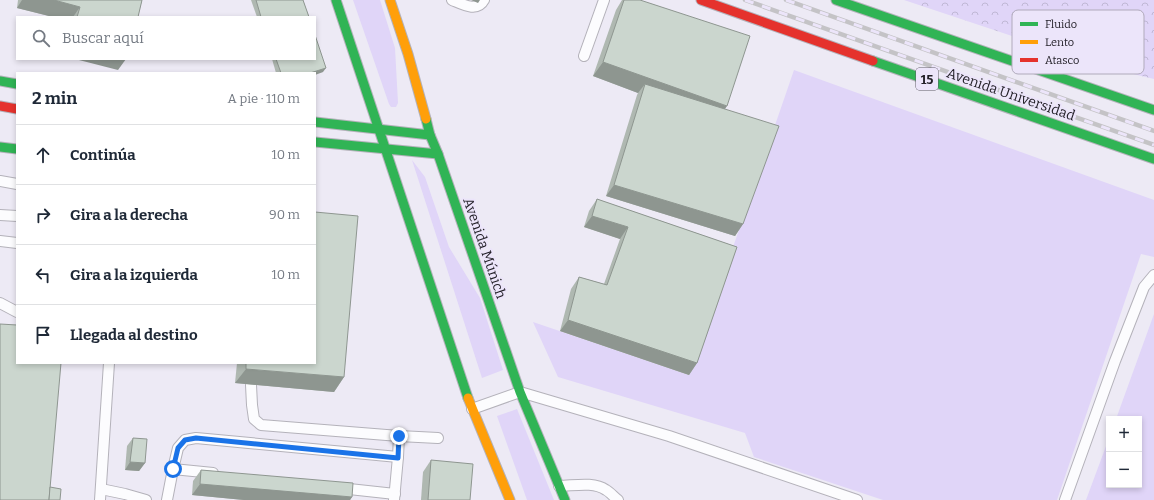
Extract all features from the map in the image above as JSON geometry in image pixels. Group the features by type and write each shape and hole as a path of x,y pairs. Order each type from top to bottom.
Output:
{"main road":[{"path":"336,0 387,149 472,408 510,500"},
{"name":"Avenida Múnich","path":"390,0 408,54 430,135 438,154 520,392 565,500"},
{"name":"Avenida Universidad","path":"701,0 1154,159"},
{"path":"836,0 1012,61"},
{"path":"1050,74 1154,110"},
{"path":"0,81 16,84"},
{"path":"0,106 16,109"},
{"path":"316,122 430,135"},
{"path":"316,142 438,154"},
{"path":"0,147 16,150"}],"lane":[{"path":"452,0 471,7 480,5 484,0"},
{"path":"584,56 604,0"},
{"path":"0,181 16,184"},
{"path":"0,215 16,216"},
{"path":"0,241 16,243"},
{"path":"1065,500 1144,287 1154,275"},
{"path":"0,303 16,311"},
{"path":"100,500 109,364"},
{"path":"251,385 254,419 261,425 438,438"},
{"path":"472,408 520,392 669,436 857,500"},
{"path":"332,487 394,497 399,436"},
{"path":"167,500 178,448 185,440 196,438 398,458"},
{"path":"173,469 224,475"},
{"path":"559,486 598,486 606,489 618,500"},
{"path":"100,488 146,500"}],"green space":[{"path":"353,0 380,0 395,48 398,103 396,107 391,107 389,104"},
{"path":"904,0 1154,0 1154,79 1133,74 1144,74 1144,10 1012,10 1012,36"},
{"path":"794,70 1154,200 1154,257 1141,254 1057,500 883,500 754,457 745,433 558,377 533,322 689,375"},
{"path":"412,160 425,177 449,247 480,298 503,370 482,378"},
{"path":"1154,314 1154,500 1086,500 1106,446 1106,488 1142,488 1142,416 1117,416"},
{"path":"517,409 554,500 527,500 497,416"}],"building":[{"path":"54,0 142,0 138,16 77,16 80,7"},
{"path":"256,0 303,0 309,16 261,16"},
{"path":"624,0 640,0 750,36 727,106 603,62"},
{"path":"316,38 326,68 313,72 281,72 276,60 316,60"},
{"path":"645,84 779,126 743,224 614,185"},
{"path":"597,199 737,247 697,363 568,320 579,277 607,285 628,227 592,216"},
{"path":"316,212 358,216 344,377 246,369 246,364 316,364"},
{"path":"0,324 16,325 16,364 61,364 49,500 0,500"},
{"path":"133,438 147,439 145,463 130,462"},
{"path":"431,460 473,464 470,500 428,500"},
{"path":"201,470 353,483 352,497 200,484"},
{"path":"50,487 61,489 60,500 49,500"}],"railway":[{"path":"745,0 1154,145"},
{"path":"786,0 1154,131"}],"traffic: fast":[{"path":"336,0 468,398"},
{"path":"836,0 1012,61"},
{"path":"873,61 1154,159"},
{"path":"1050,74 1154,110"},
{"path":"0,81 16,84"},
{"path":"426,119 430,135 438,154 520,392 565,500"},
{"path":"316,122 430,135"},
{"path":"316,142 438,154"},
{"path":"0,147 16,149"}],"traffic: slow":[{"path":"390,0 408,54 426,119"},
{"path":"468,398 510,500"}],"traffic: jam":[{"path":"701,0 873,61"},
{"path":"0,106 16,109"}],"route":[{"path":"173,469 178,448 185,440 196,438 398,458 399,436"}]}
